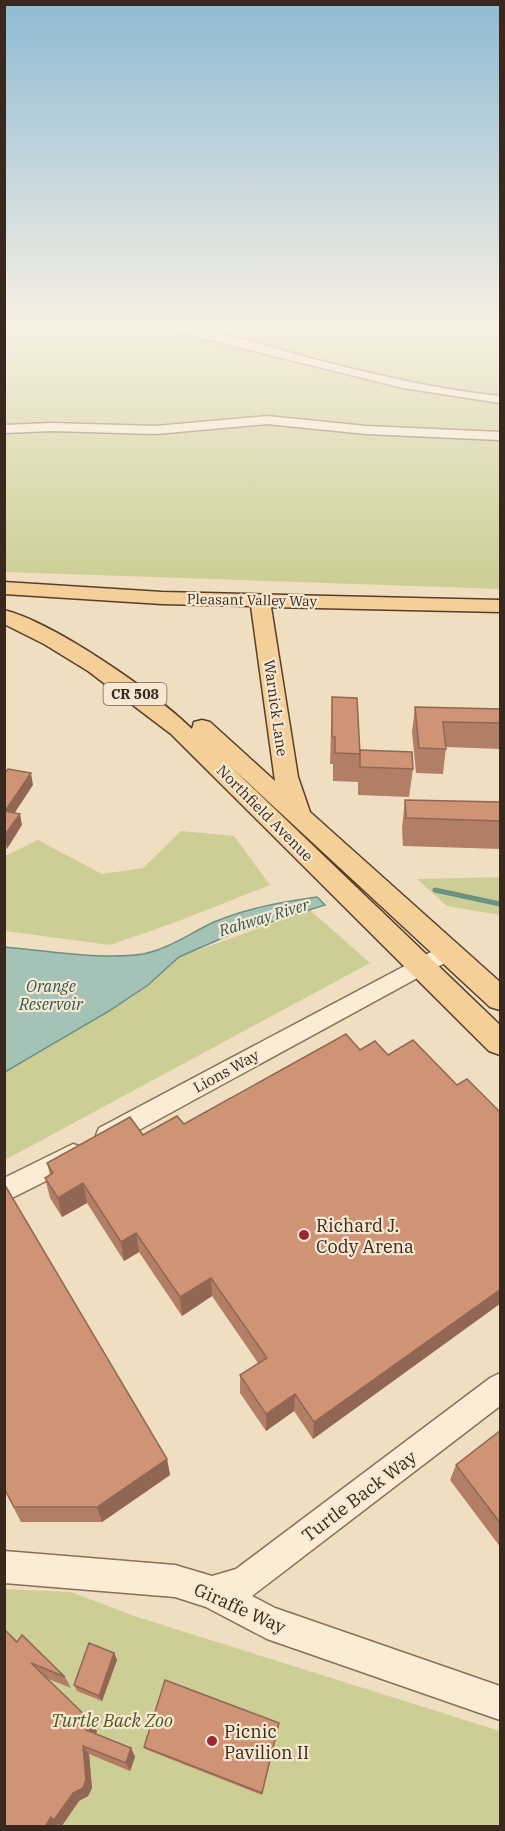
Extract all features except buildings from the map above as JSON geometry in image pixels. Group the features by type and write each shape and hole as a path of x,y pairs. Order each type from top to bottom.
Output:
{"main road":[{"path":"4,577 25,580 46,590"},
{"name":"Pleasant Valley Way","path":"4,588 162,598 501,606"},
{"name":"Warnick Lane","path":"260,600 286,777 298,815"},
{"name":"Northfield Avenue","path":"4,603 78,638 139,677 185,712 419,966 501,1043"},
{"name":"Northfield Avenue","path":"4,616 42,634 122,684 257,791 298,815 501,999"}],"street":[{"path":"4,429 52,427 156,430 267,420 366,430 501,436"},
{"name":"Lions Way","path":"4,1191 448,951"},
{"name":"Turtle Back Way","path":"212,1592 244,1583 501,1388"},
{"name":"Giraffe Way","path":"4,1567 175,1581 212,1592 267,1622 501,1702"}],"green space":[{"path":"5,411 500,411 500,589 5,572"},
{"path":"181,831 234,836 270,885 110,945 5,931 5,856 38,840 102,874 143,868"},
{"path":"500,877 500,915 447,906 417,879"},
{"path":"310,910 370,963 5,1160 5,1072 109,1011 148,985 179,957"},
{"name":"Turtle Back Zoo","path":"5,1589 71,1592 134,1616 500,1731 500,1826 5,1826"}],"water":[{"name":"Orange Reservoir","path":"317,897 325,905 227,936 179,957 148,985 109,1011 5,1072 5,947 111,956 143,954 153,952 214,922 239,913 278,903"}],"waterway":[{"name":"Rahway River","path":"435,890 500,904"}],"place":[{"name":"Richard J. Cody Arena","path":"304,1235"},
{"name":"Picnic Pavilion II","path":"212,1741"}]}
